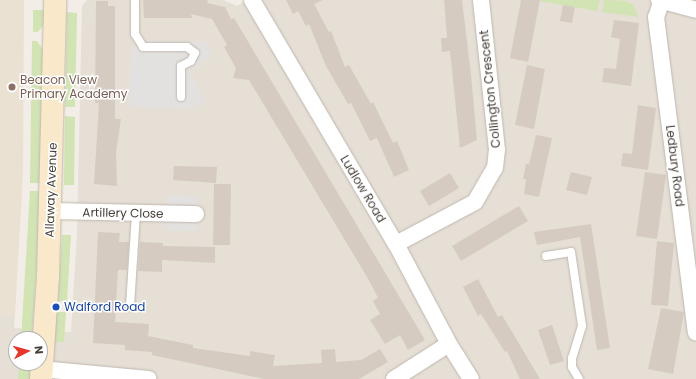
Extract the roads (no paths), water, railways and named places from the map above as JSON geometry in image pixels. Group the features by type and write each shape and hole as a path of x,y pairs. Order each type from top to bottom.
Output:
{"street":[{"name":"Allaway Avenue","path":"41,374 50,211 55,0"},
{"name":"Ludlow Road","path":"252,0 396,244 449,344 472,379"},
{"name":"Collington Crescent","path":"396,244 475,202 495,168 497,150 481,0"},
{"path":"661,0 696,10"},
{"name":"Ledbury Road","path":"661,0 656,17 696,332"},
{"name":"Artillery Close","path":"50,211 196,214"},
{"path":"394,379 449,344"},
{"path":"41,374 149,379"}],"lane":[{"path":"135,0 135,34 143,48 187,47 195,53 194,58 181,66 181,97"},
{"path":"130,306 136,212"},
{"path":"546,256 571,252 582,326 572,358 572,367 579,379"}],"place":[{"name":"Beacon View Primary Academy","path":"12,87"},
{"name":"Walford Road","path":"56,307"}]}
